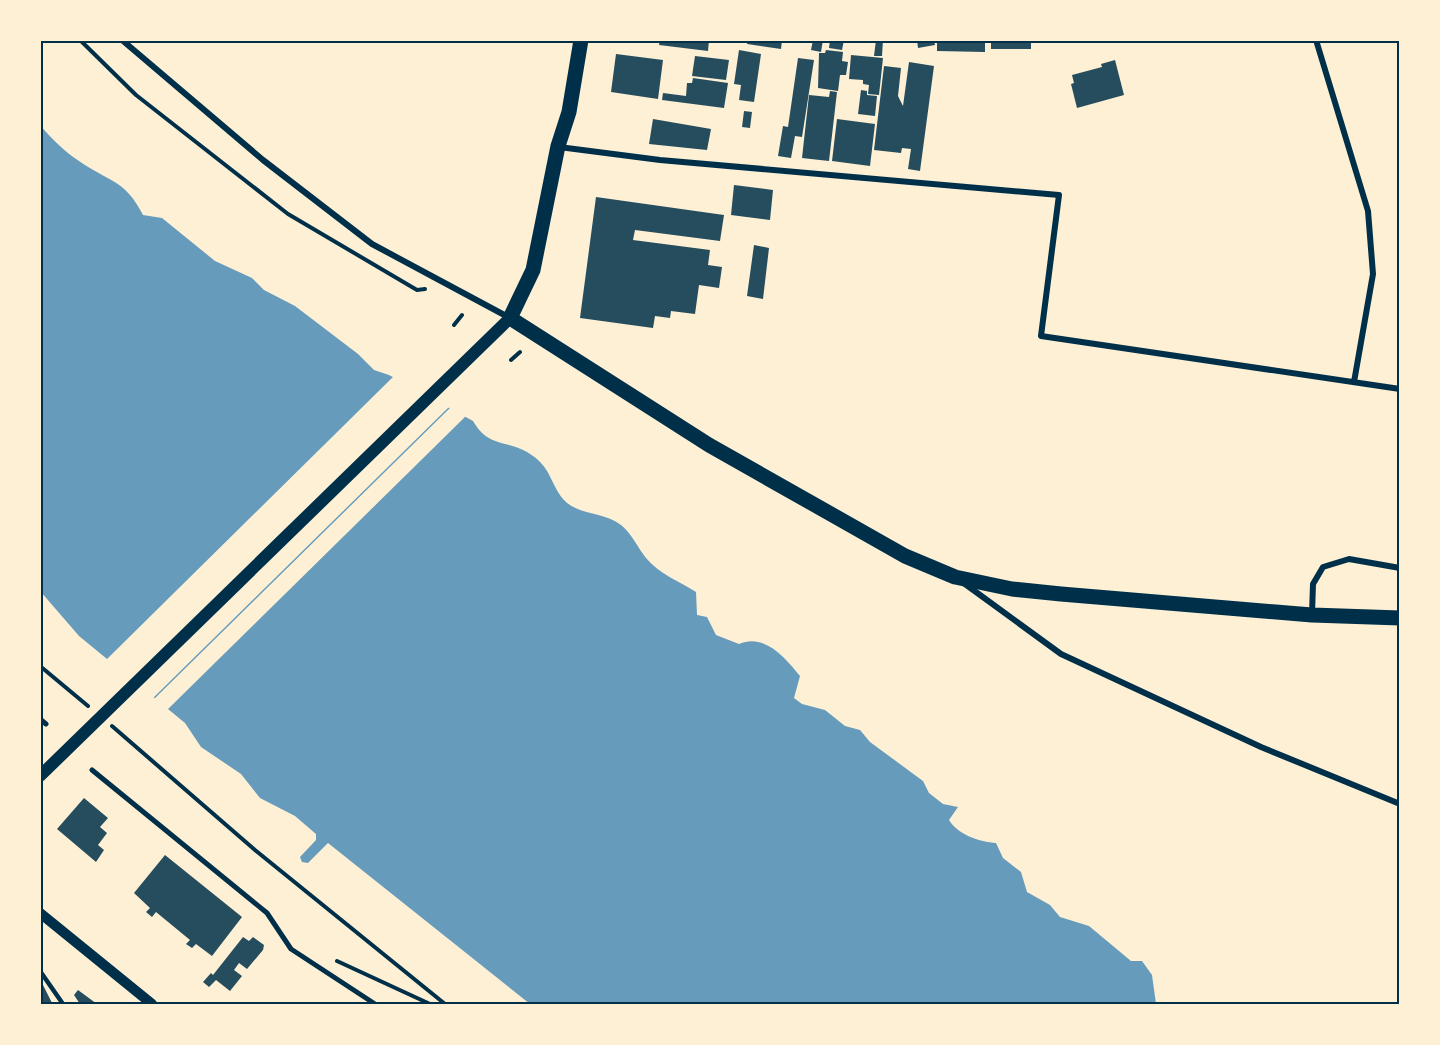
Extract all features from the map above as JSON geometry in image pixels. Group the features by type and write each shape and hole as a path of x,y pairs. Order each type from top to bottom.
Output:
{"main road":[{"path":"40,776 510,318 533,270 558,146 569,112 581,40"},
{"path":"510,318 709,445 905,556 955,577 1011,589 1312,615 1400,618"}],"street":[{"path":"122,40 263,160 372,244 510,318"},
{"path":"1316,40 1368,211 1373,274 1354,382"},
{"path":"558,146 660,160 1059,195 1041,336 1400,389"},
{"path":"1312,615 1313,584 1323,567 1349,559 1400,568"},
{"path":"955,577 1061,654 1261,747 1400,804"},
{"path":"40,719 46,724"},
{"path":"92,770 267,913 291,949 375,1005"},
{"path":"40,913 152,1005"}],"lane":[{"path":"40,971 63,1005"}],"path":[{"path":"454,325 462,315"},
{"path":"511,360 520,352"},
{"path":"40,666 91,708"},
{"path":"109,723 255,850 445,1005"},
{"path":"332,958 430,1005"}],"water":[{"path":"40,125 74,157 122,187 143,215 162,218 215,261 252,278 264,290 295,306 358,354 374,370 389,375 473,421 491,439 519,448 535,457 545,468 563,499 576,508 606,517 621,525 651,563 663,573 696,592 697,615 707,617 716,635 739,644 748,641 757,642 774,649 800,676 794,698 802,704 825,710 845,726 860,730 870,742 923,781 929,793 943,804 958,807 949,820 953,825 970,837 996,843 1003,858 1021,872 1027,892 1050,905 1060,917 1089,926 1131,961 1142,961 1152,975 1156,1004 530,1004 328,843 308,863 302,862 300,857 316,840 316,834 295,816 260,798 241,774 201,747 185,723 79,636 41,592"}],"pier":[{"path":"395,375 451,405 151,700 106,660"},
{"path":"452,406 467,415 165,712 152,701"}],"building":[{"path":"660,40 709,40 708,51 659,45"},
{"path":"748,40 782,40 781,49 747,44"},
{"path":"813,40 823,40 821,52 811,50"},
{"path":"830,40 844,40 842,50 829,48"},
{"path":"876,40 883,40 882,56 874,56"},
{"path":"917,40 934,40 935,45 918,48"},
{"path":"937,40 985,40 985,52 937,51"},
{"path":"991,40 1031,40 1031,49 991,49"},
{"path":"739,50 761,54 754,102 739,100 741,85 734,84"},
{"path":"826,50 843,52 842,61 848,62 846,75 840,75 838,91 818,88 819,53 825,53"},
{"path":"616,54 663,60 658,99 611,92"},
{"path":"851,55 883,58 879,95 868,94 869,85 863,84 863,80 849,79"},
{"path":"695,56 729,60 726,80 692,76"},
{"path":"798,58 814,60 802,137 795,136 791,158 778,156 783,126 788,127"},
{"path":"1115,60 1124,95 1077,108 1071,84 1074,83 1072,75 1102,67 1101,64"},
{"path":"909,62 934,66 920,171 908,169 911,149 902,148 901,153 874,150 884,66 901,68 898,96 903,106"},
{"path":"693,78 728,83 724,108 662,100 663,93 686,96 687,83 692,83"},
{"path":"861,90 867,91 867,95 877,96 875,116 858,114"},
{"path":"830,91 837,92 829,161 802,158 809,95 829,97"},
{"path":"744,111 752,112 750,128 742,127"},
{"path":"653,119 711,129 707,150 649,144"},
{"path":"837,119 875,124 870,166 832,161"},
{"path":"734,185 773,190 770,220 731,215"},
{"path":"596,197 724,215 720,241 635,230 633,240 710,250 708,265 722,267 719,288 699,285 695,314 671,311 670,318 655,316 653,328 580,318"},
{"path":"754,245 769,248 763,299 747,296"},
{"path":"84,798 108,818 100,827 107,833 98,845 104,850 96,862 57,829"},
{"path":"165,855 242,917 212,956 196,944 192,948 186,944 190,940 156,912 152,917 146,912 150,908 134,893"},
{"path":"243,937 249,941 253,937 264,945 263,950 247,969 239,963 234,970 242,976 230,991 216,980 209,987 203,982 211,973 213,975"},
{"path":"43,985 52,1003 40,1004 40,986"},
{"path":"78,990 97,1004 80,1004 74,995"}]}
